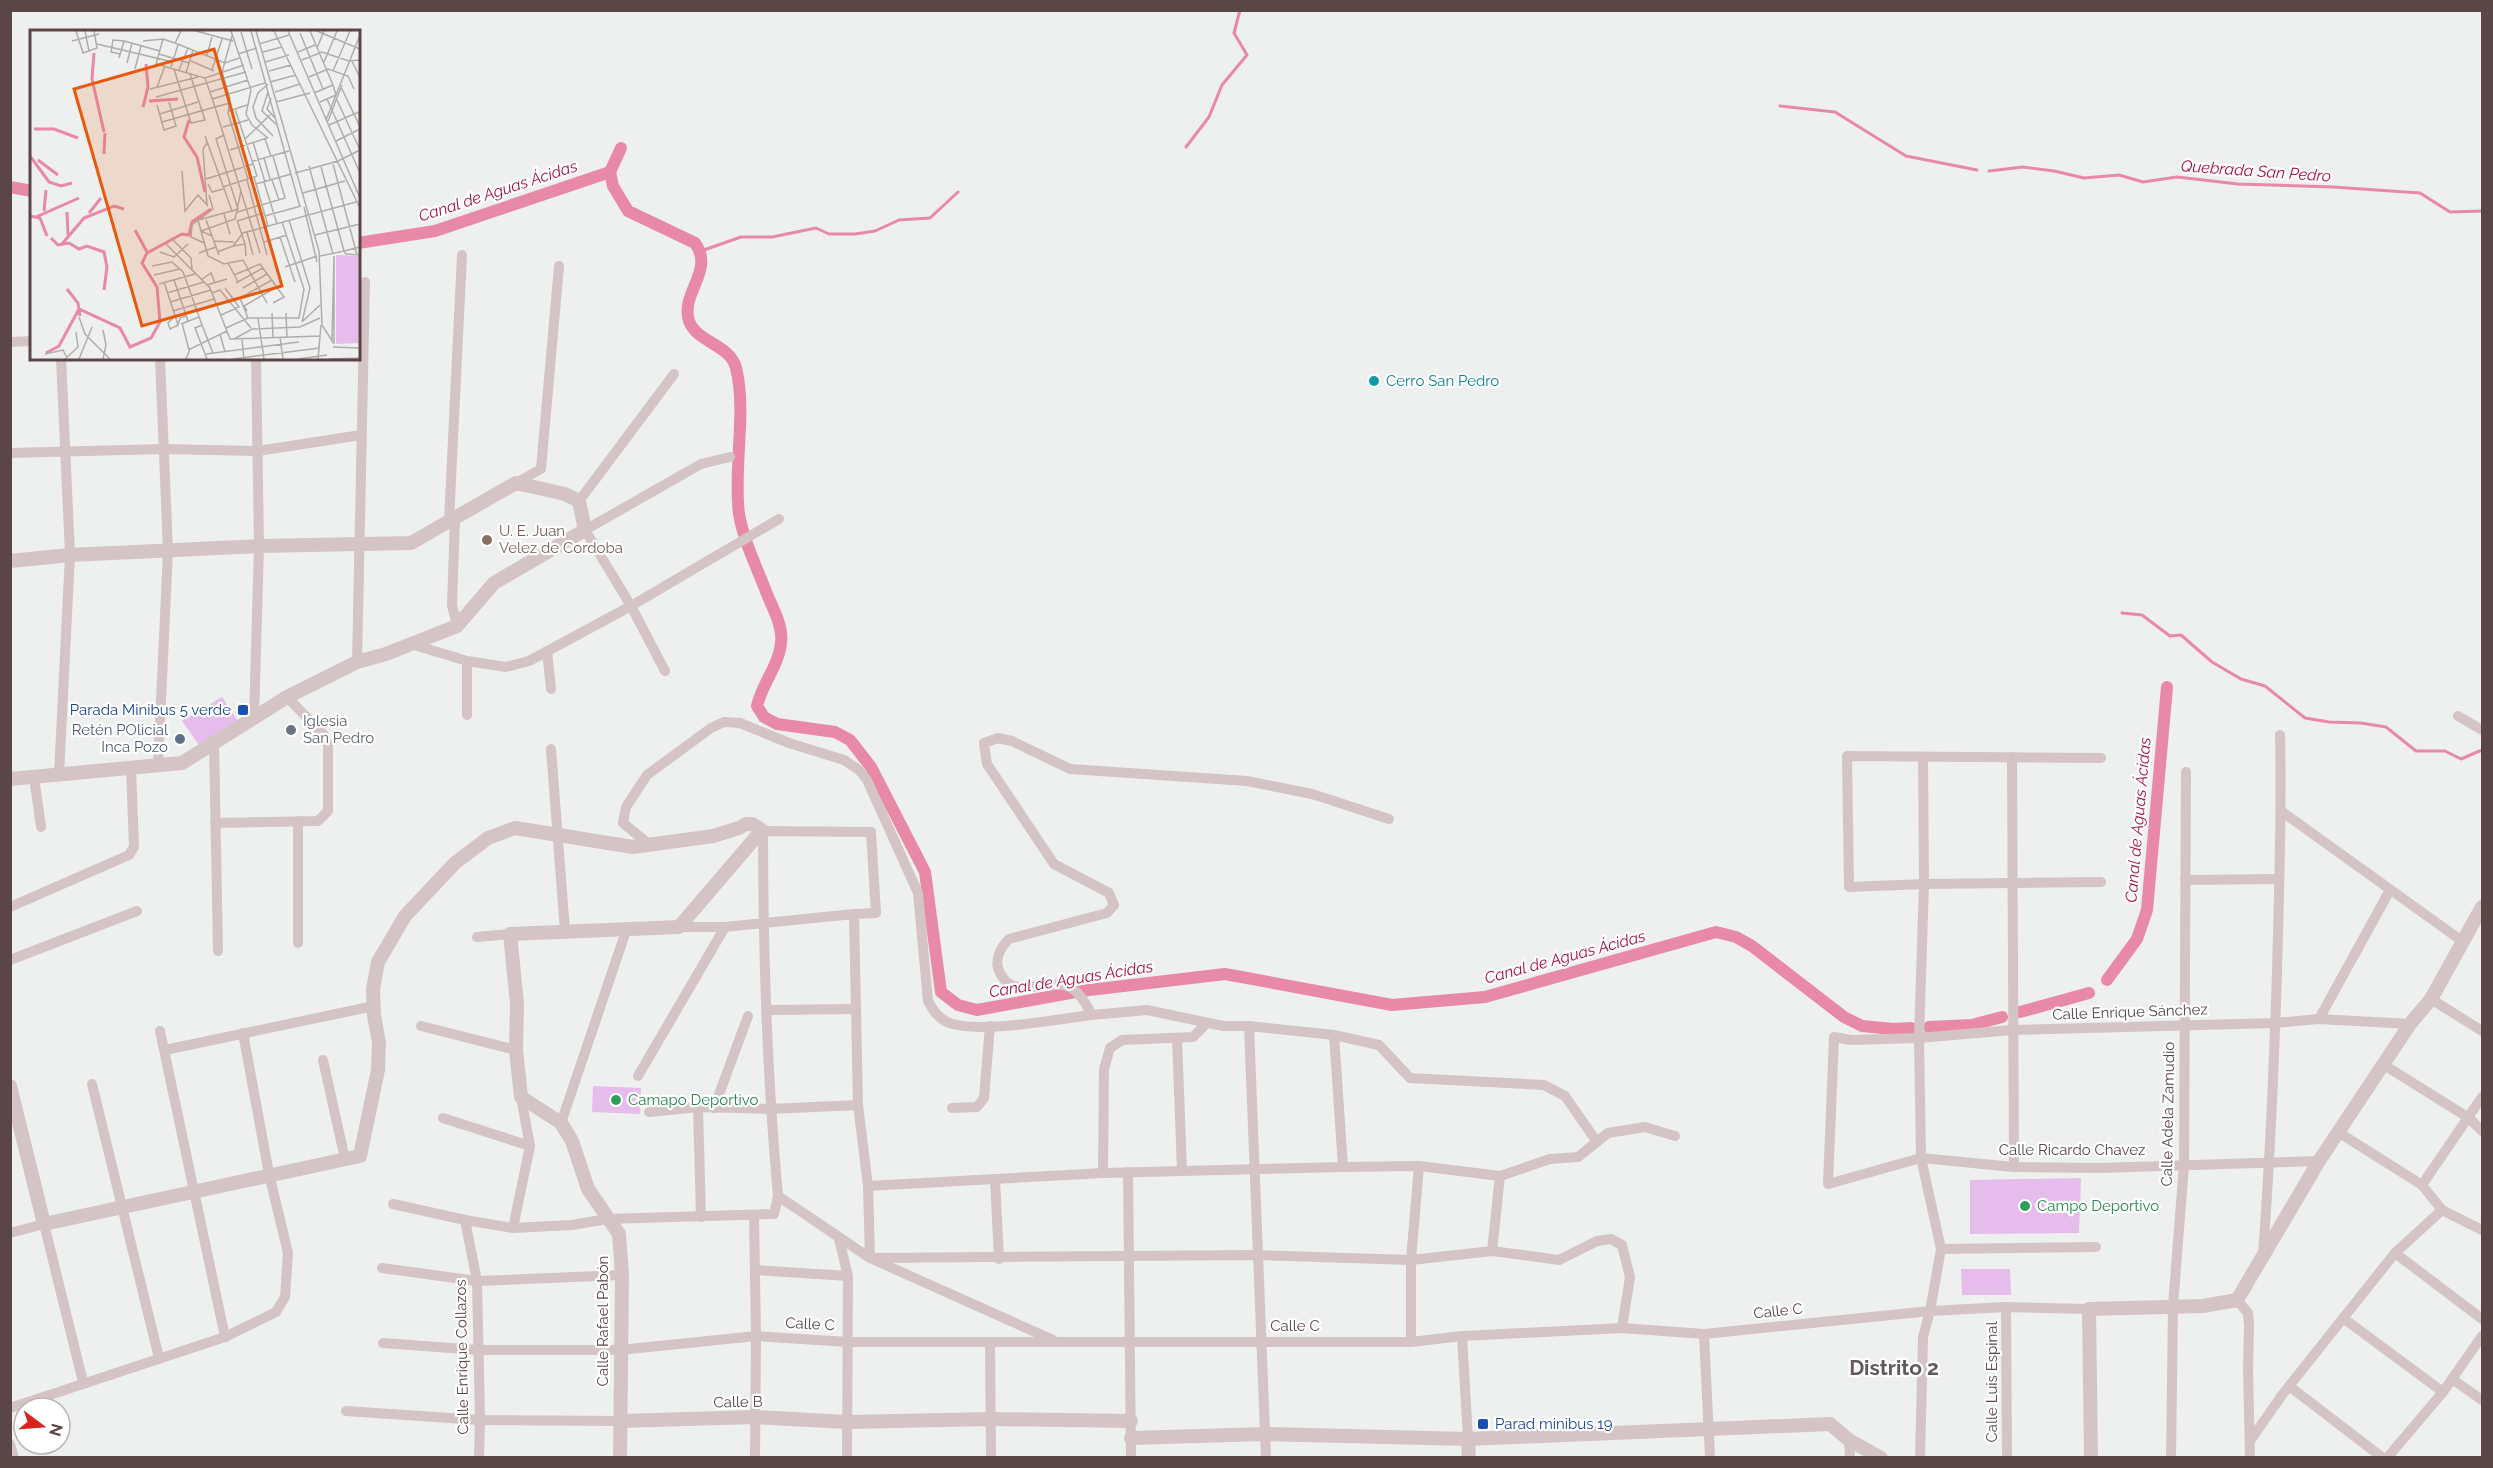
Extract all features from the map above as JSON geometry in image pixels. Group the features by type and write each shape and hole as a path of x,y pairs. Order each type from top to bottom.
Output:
{"street":[{"path":"457,626 452,605 452,520 462,255"},
{"path":"10,561 70,555 259,546 411,543 541,469 558,266"},
{"path":"357,662 361,326 365,282"},
{"path":"10,342 30,341"},
{"path":"59,775 70,555 61,360"},
{"path":"158,765 168,551 160,360"},
{"path":"254,718 259,546 256,360"},
{"path":"665,671 631,606 585,530 579,501 674,374"},
{"path":"10,453 164,448 258,452 361,435"},
{"path":"10,779 182,763 287,697 357,662 457,626 494,583 701,464 730,457"},
{"path":"516,483 565,494 579,501"},
{"path":"411,644 467,661 506,667 529,661 631,606 779,519"},
{"path":"547,651 551,689"},
{"path":"467,661 467,715"},
{"path":"216,823 318,821 328,811 328,746 324,735 287,697"},
{"path":"2458,716 2482,730"},
{"path":"650,845 623,823 626,807 641,782 694,741 724,722 740,723 789,743 844,760 859,770 867,780 918,894 928,1001 936,1015 947,1022 964,1027 990,1026 1147,1010 1223,1026 1249,1026 1334,1035 1379,1045 1410,1078 1544,1085 1565,1096 1597,1142"},
{"path":"2262,1254 2270,1162 2275,1023 2282,811 2280,735"},
{"path":"1092,1015 1084,999 1069,987 1059,985 1035,988 1012,984 1006,980 998,967 998,957 1002,946 1009,939 1107,914 1114,905 1109,893 1054,864 987,764 984,743 998,738 1012,741 1070,769 1247,782 1312,794 1389,819"},
{"path":"214,742 218,951"},
{"path":"551,749 565,932"},
{"path":"2101,758 1847,756 1849,887 2101,882"},
{"path":"1920,1458 1923,1337 1941,1249 1921,1158 1919,1038 1924,884 1923,757"},
{"path":"2012,757 2014,1167"},
{"path":"10,907 129,855 134,847 131,768"},
{"name":"Calle Adela Zamudio","path":"2172,1458 2173,1306 2184,1165 2186,772"},
{"path":"34,777 41,827"},
{"path":"2282,811 2462,941"},
{"path":"298,821 298,943"},
{"path":"10,1233 269,1174 360,1156 378,1070 379,1042 373,989 378,962 405,916 455,863 472,848 501,831 515,828 633,847 713,836 746,824 752,824 764,831 871,832 876,914 854,914 725,927 627,928 477,937"},
{"path":"393,1204 513,1228 607,1219 774,1214 778,1196 770,1109 764,922 764,831"},
{"path":"679,927 756,837 764,831"},
{"path":"2185,880 2279,879"},
{"path":"2319,1019 2390,890"},
{"path":"2091,1458 2089,1309 2203,1306 2237,1300 2246,1288 2262,1254 2319,1161 2410,1024 2431,999 2482,907"},
{"path":"10,960 136,911"},
{"path":"854,914 858,1105 868,1186 870,1258"},
{"path":"638,1076 725,927"},
{"path":"521,1097 561,1123 627,928"},
{"path":"510,934 516,1004 516,1050 521,1097 530,1146 513,1228"},
{"path":"2431,999 2479,1029 2482,1016"},
{"path":"165,1050 374,1006"},
{"path":"767,1010 855,1009"},
{"path":"714,1108 748,1016"},
{"name":"Calle Enrique Sánchez","path":"1828,1184 1834,1037 1851,1040 1919,1038 2012,1030 2275,1023 2319,1019 2410,1024"},
{"path":"1103,1173 1104,1070 1110,1048 1122,1040 1193,1037 1207,1023"},
{"path":"420,1026 516,1050"},
{"path":"952,1108 977,1107 984,1098 990,1026"},
{"path":"1249,1026 1266,1458"},
{"path":"160,1031 225,1337"},
{"path":"10,1408 225,1337 276,1312 285,1297 288,1253 269,1174 243,1033"},
{"path":"1334,1035 1343,1167"},
{"path":"1177,1038 1182,1170"},
{"path":"323,1060 345,1159"},
{"path":"2384,1065 2469,1118 2482,1131"},
{"path":"92,1084 159,1358"},
{"path":"10,1086 83,1382"},
{"path":"2422,1185 2482,1097"},
{"path":"649,1112 698,1107 770,1109 858,1105"},
{"path":"698,1107 700,1217"},
{"path":"443,1118 530,1146"},
{"name":"Calle Rafael Pabón","path":"561,1123 572,1142 588,1190 619,1234 622,1275 620,1458"},
{"path":"868,1186 1103,1173 1343,1167 1419,1166 1500,1176 1550,1159 1578,1157 1608,1133 1645,1127 1675,1136"},
{"path":"2338,1132 2422,1185 2442,1210 2482,1230"},
{"name":"Calle Ricardo Chavez","path":"1828,1184 1921,1158 2014,1167 2099,1168 2319,1161"},
{"path":"1411,1342 1411,1260 1419,1166"},
{"path":"1128,1172 1131,1458"},
{"path":"1492,1251 1500,1176"},
{"path":"995,1179 999,1258"},
{"path":"778,1196 870,1258 1056,1341"},
{"path":"2250,1441 2289,1386 2395,1253 2442,1210"},
{"path":"754,1215 756,1336 754,1458"},
{"name":"Calle Enrique Collazos","path":"465,1220 477,1281 479,1458"},
{"path":"839,1239 848,1276 847,1458"},
{"path":"870,1258 1257,1255 1411,1260 1492,1251 1559,1260 1597,1241 1611,1239 1622,1245 1630,1277 1622,1328"},
{"path":"1941,1249 2096,1247"},
{"path":"2395,1253 2482,1318"},
{"path":"382,1268 477,1281 622,1275"},
{"path":"755,1270 848,1276"},
{"path":"2237,1300 2248,1313 2250,1458"},
{"name":"Calle C","path":"383,1343 478,1350 620,1350 756,1336 848,1342 1411,1342 1462,1336 1622,1328 1704,1334 1930,1311 2006,1307 2089,1309"},
{"name":"Calle Luis Espinal","path":"2006,1307 2007,1458"},
{"path":"2343,1318 2443,1392"},
{"path":"1704,1334 1710,1458"},
{"path":"1462,1336 1469,1458"},
{"path":"2289,1386 2385,1458 2443,1392 2482,1336"},
{"path":"990,1343 992,1458"},
{"path":"2452,1379 2482,1400"},
{"name":"Calle B","path":"346,1411 480,1420 620,1421 755,1417 847,1422 991,1419 1131,1421"},
{"path":"1131,1438 1265,1434 1468,1439 1830,1424 1848,1440 1881,1458"},
{"path":"1848,1440 1850,1458"},
{"path":"10,1444 14,1458"}],"shaded area":[{"path":"222,697 238,721 199,745 182,721"},
{"name":"Camapo Deportivo","path":"593,1086 641,1088 640,1114 592,1112"},
{"name":"Campo Deportivo","path":"2081,1178 2079,1233 1970,1234 1970,1180"},
{"path":"1961,1269 2010,1269 2011,1295 1962,1295"}],"waterway":[{"path":"1186,147 1209,117 1222,85 1247,55 1234,33 1240,10"},
{"name":"Quebrada San Pedro","path":"1780,106 1835,112 1906,156 1977,170"},
{"name":"Canal de Aguas Ácidas","path":"610,172 621,148"},
{"name":"Quebrada San Pedro","path":"1989,171 2023,167 2084,178 2119,175 2143,182 2177,177 2238,184 2420,193 2450,212 2482,211"},
{"name":"Canal de Aguas Ácidas","path":"360,243 435,231 610,172 613,186 628,211 695,243 700,253 701,263 700,273 689,301 687,311 689,321 699,334 721,348 733,360 736,368 740,403 739,514 748,547 781,632 780,651 757,706 764,717 777,724 835,732 850,740 871,767 925,872 941,992 958,1005 977,1010 1081,991 1225,974 1392,1005 1485,997 1716,932 1736,937 1752,946 1844,1017 1862,1026 1911,1028"},
{"name":"Canal de Aguas Ácidas","path":"10,187 30,191"},
{"path":"701,251 741,237 772,237 816,228 829,234 875,231 899,220 930,218 958,192"},
{"path":"2122,613 2142,615 2170,636 2181,635 2212,662 2241,679 2265,686 2305,718 2386,727 2416,751 2445,751 2461,759 2482,750"},
{"name":"Canal de Aguas Ácidas","path":"2107,980 2137,939 2147,910 2167,687"},
{"name":"Canal de Aguas Ácidas","path":"2020,1012 2089,993"},
{"name":"Canal de Aguas Ácidas","path":"1929,1027 1972,1025 2002,1017"}],"place":[{"name":"Cerro San Pedro","path":"1374,381"},
{"name":"U. E. Juan Velez de Cordoba","path":"487,540"},
{"name":"Parada Minibus 5 verde","path":"243,710"},
{"name":"Iglesia San Pedro","path":"291,730"},
{"name":"Retén POlicial Inca Pozo","path":"180,739"},
{"name":"Camapo Deportivo","path":"616,1100"},
{"name":"Campo Deportivo","path":"2025,1206"},
{"name":"Parad minibus 19","path":"1483,1424"}],"district":[{"name":"Distrito 2","path":"1894,1367"}]}
